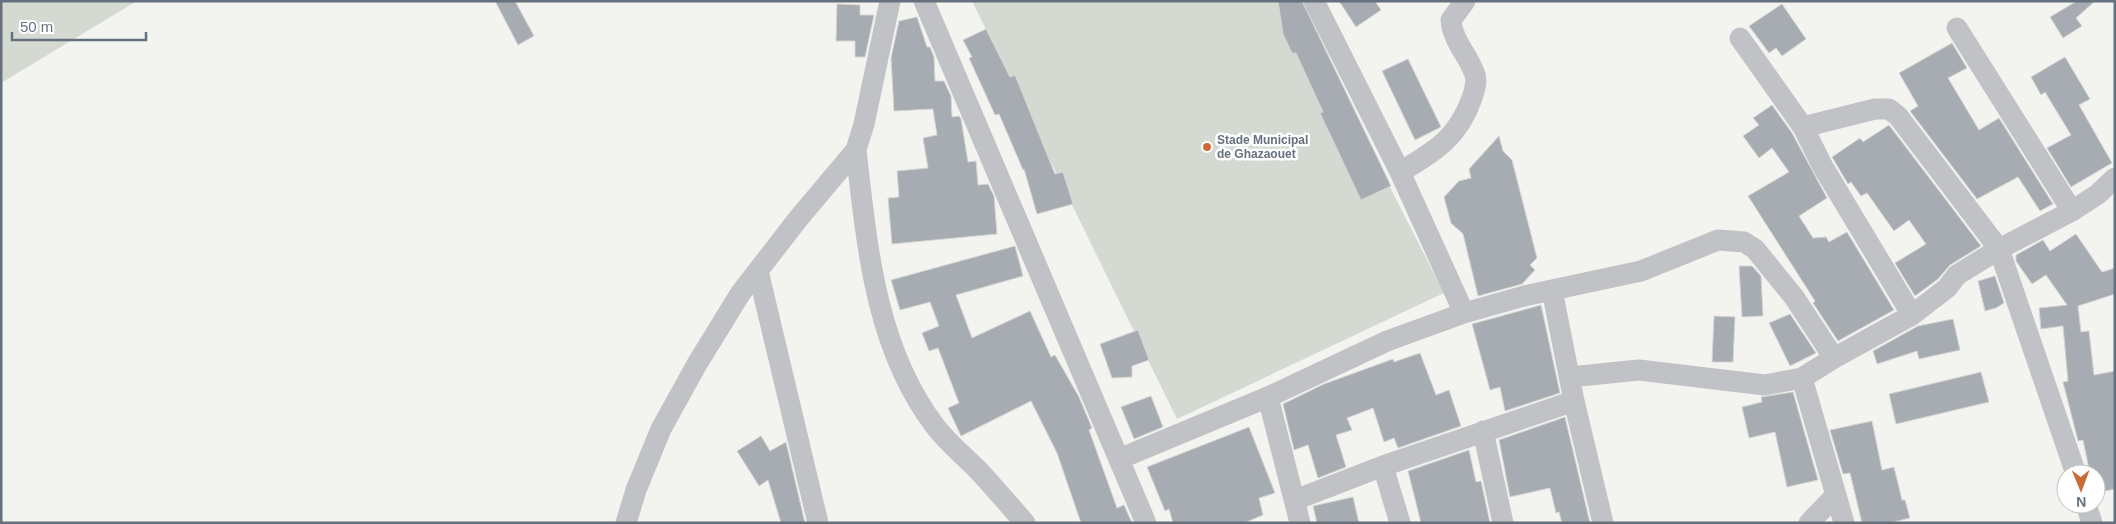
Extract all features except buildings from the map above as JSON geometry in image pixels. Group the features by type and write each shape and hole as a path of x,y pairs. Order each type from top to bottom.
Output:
{"street":[{"path":"626,523 636,490 661,429 697,364 740,294 798,219 856,150 864,124 890,1"},
{"path":"924,1 1146,523"},
{"path":"1400,172 1429,155 1455,133 1470,104 1476,86 1475,73 1452,29 1451,20 1465,1"},
{"path":"1315,2 1340,58 1400,172 1464,314"},
{"path":"1957,28 2072,210"},
{"path":"1740,38 1803,127 1823,167 1912,315"},
{"path":"1803,127 1875,109 1889,109 1898,116 1999,249 2073,464"},
{"path":"856,150 867,245 880,305 894,351 912,392 935,427 1026,523"},
{"path":"1570,377 1639,370 1765,385 1802,378 1912,315 1947,288 1957,275 1999,249 2113,188"},
{"path":"1119,459 1268,397 1387,342 1464,314 1552,290 1641,271 1718,240 1744,242 1755,249 1794,297 1834,358"},
{"path":"758,271 818,523"},
{"path":"1552,290 1574,401 1604,523"},
{"path":"1802,378 1844,523"},
{"path":"1268,397 1300,523"},
{"path":"1295,500 1382,466 1574,401"},
{"path":"1483,431 1503,523"},
{"path":"1382,466 1400,523"},
{"path":"1809,523 1836,494"}],"shaded area":[{"path":"1,1 137,1 1,83"},
{"name":"Stade Municipal de Ghazaouet","path":"972,1 1295,1 1444,293 1177,419"}],"place":[{"name":"Stade Municipal de Ghazaouet","path":"1207,147"}]}
